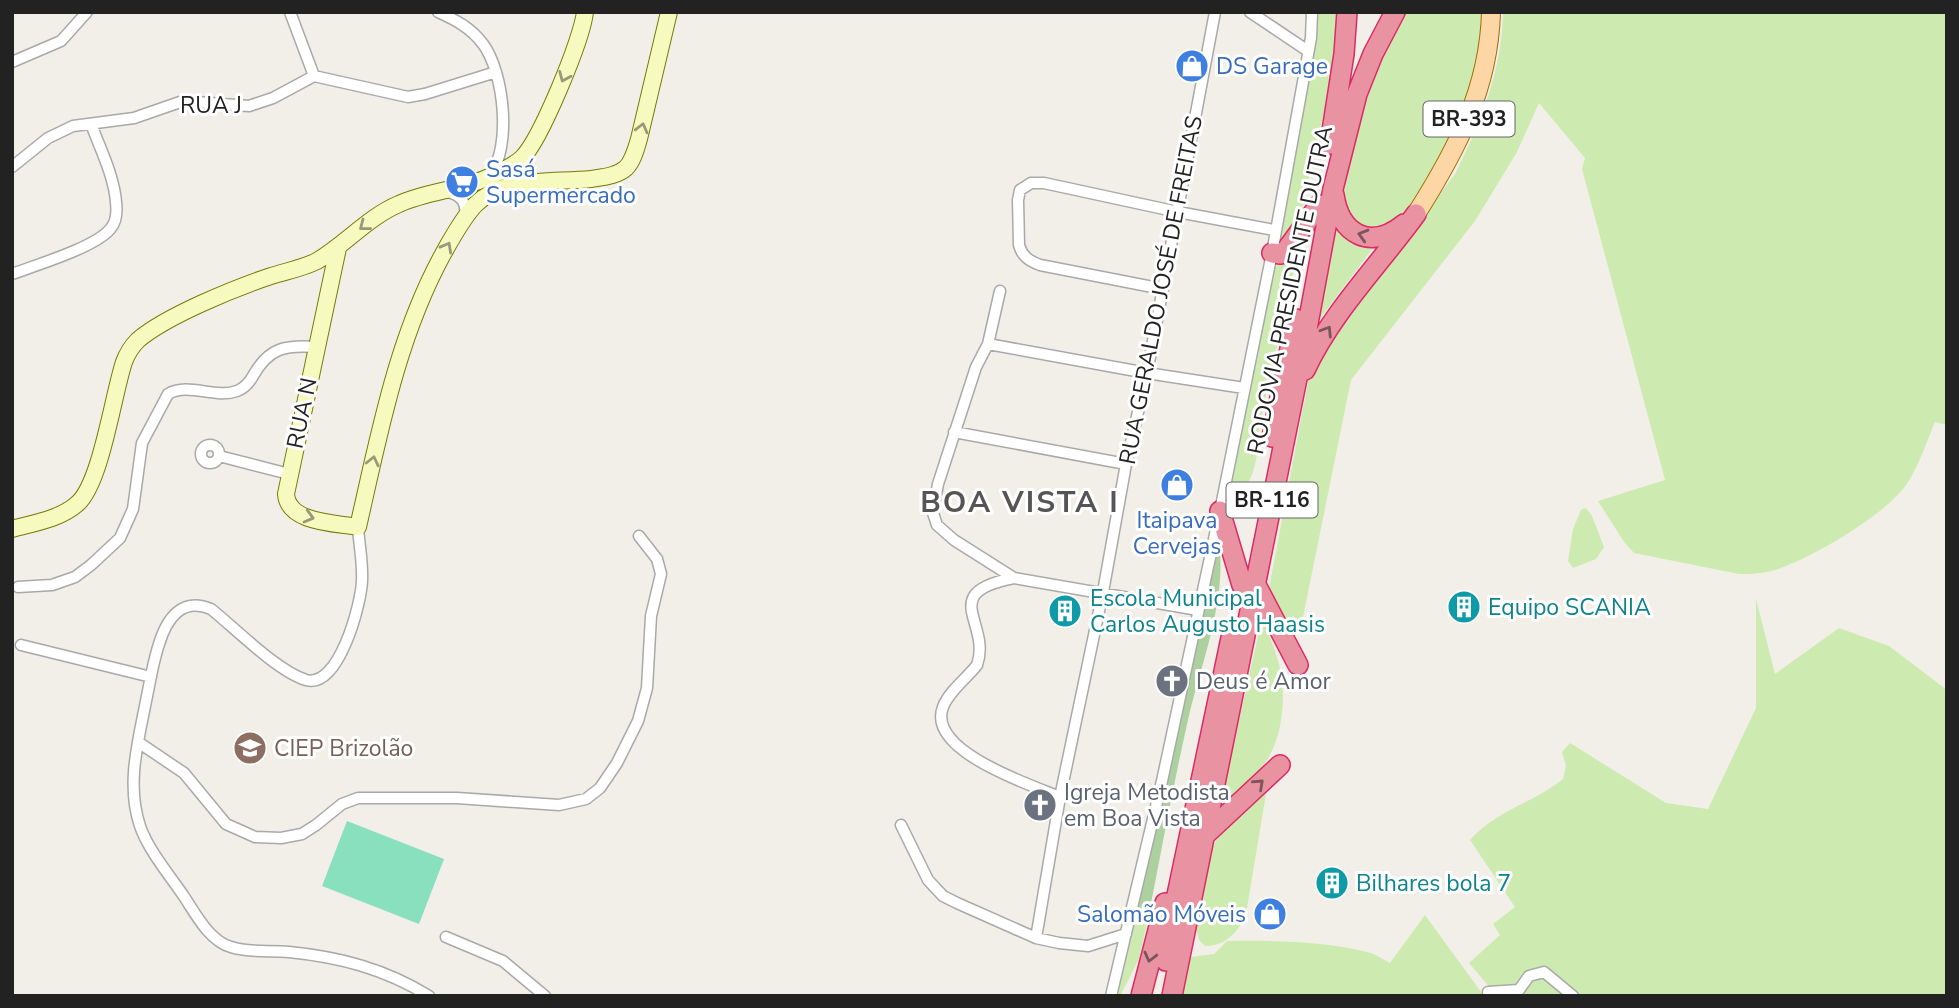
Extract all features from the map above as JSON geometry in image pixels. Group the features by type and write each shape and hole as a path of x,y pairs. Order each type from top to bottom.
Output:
{"highway":[{"path":"1330,144 1344,54 1347,12"},
{"name":"RODOVIA PRESIDENTE DUTRA","path":"1172,996 1204,836 1330,144 1349,79 1380,12"},
{"name":"RODOVIA PRESIDENTE DUTRA","path":"1160,996 1177,895 1208,750 1294,391 1333,189 1357,94 1373,54 1395,12"},
{"name":"BR-393","path":"1333,189 1341,219 1359,235 1382,237 1398,229 1416,214"},
{"path":"1272,253 1281,254 1287,249 1319,205"},
{"name":"BR-393","path":"1294,391 1338,314 1387,255 1416,214"},
{"path":"1220,511 1249,584 1298,665"},
{"path":"1141,996 1149,958 1208,750"},
{"path":"1204,836 1280,765"}],"main road":[{"name":"BR-393","path":"1416,214 1438,180 1468,122 1486,62 1490,12"}],"street":[{"path":"12,62 61,41 87,12"},
{"path":"290,12 314,76 408,97 496,72"},
{"path":"429,996 389,974 349,961 310,954 245,950 229,947 218,941 193,911 141,828 136,809 133,773 151,677 164,629 178,612 193,604 211,609 288,671 309,681 326,676 340,656 358,605 362,580 358,527 387,402 419,302 466,217 501,183 508,162 496,72 486,47 475,34 456,20 438,12"},
{"path":"508,162 528,151 552,104 581,33 585,12"},
{"path":"12,529 60,514 83,498 98,460 124,362 140,339 183,313 258,281 306,266 338,248 364,225 390,208 411,199 501,183 605,177 625,169 639,139 670,12"},
{"name":"RUA GERALDO JOSÉ DE FREITAS","path":"1036,938 1060,797 1103,592 1126,464 1147,373 1215,12"},
{"path":"1250,12 1308,51"},
{"path":"1111,996 1163,781 1220,511 1272,253 1308,51 1312,12"},
{"name":"RUA J","path":"12,167 56,133 73,126 134,118 183,101 249,106 273,98 314,76"},
{"path":"12,274 92,242 113,225 117,212 116,199 91,124"},
{"path":"1163,289 1040,265 1026,257 1019,245 1020,190 1031,183 1044,183 1274,230"},
{"path":"444,193 457,195 464,202 466,217"},
{"name":"RUA N","path":"338,248 286,494 292,510 305,517 358,527"},
{"path":"306,266 315,267 322,272 330,283 330,291"},
{"path":"1000,291 988,344 976,368 938,484 934,519 942,531 954,540 1014,578 1198,610"},
{"path":"988,344 1244,388"},
{"path":"18,587 52,585 75,577 120,538 133,509 142,443 168,394 183,390 236,391 247,385 261,364 274,352 293,346 316,347"},
{"path":"954,432 1126,464"},
{"path":"219,456 289,474"},
{"path":"138,742 184,773 226,824 255,837 281,838 302,834 342,804 358,798 457,798 559,805 579,802 600,788 612,771 638,721 647,688 651,616 661,574 657,559 639,536"},
{"path":"1014,578 981,589 972,601 971,612 979,639 980,659 946,701 940,718 945,733 966,754 1060,797"},
{"path":"21,645 151,677"},
{"path":"901,825 925,875 936,890 957,903 1036,938 1059,943 1088,947 1126,934"},
{"path":"446,937 503,961 545,996"},
{"path":"1488,992 1519,990 1529,976 1545,972 1573,996"}],"green space":[{"path":"1317,12 1342,12 1333,73 1301,214 1279,245 1317,38"},
{"path":"1405,12 1482,12 1476,67 1457,130 1409,207 1397,220 1369,234 1337,203 1356,129 1372,81 1392,34"},
{"path":"1503,12 1947,12 1947,425 1935,422 1915,470 1906,485 1883,509 1830,544 1781,568 1739,574 1634,553 1598,501 1665,480 1582,169 1585,158 1539,103 1517,152 1475,221 1351,380 1300,632 1294,636 1270,595 1269,588 1309,377 1316,358 1455,174 1473,135 1494,75"},
{"path":"1336,220 1376,244 1316,324"},
{"path":"1302,234 1259,427 1255,465 1248,484 1235,494 1228,487 1259,352 1258,339 1272,272"},
{"path":"1586,508 1604,547 1596,559 1573,568 1568,561 1573,529 1581,510"},
{"path":"1218,537 1220,582 1217,606 1193,698 1148,919 1138,907"},
{"path":"1756,599 1775,674 1839,628 1889,646 1947,690 1947,996 1497,996 1469,963 1500,935 1493,924 1515,907 1470,840 1492,821 1563,779 1566,766 1562,752 1570,743 1666,803 1708,809 1756,708"},
{"path":"1262,618 1276,653 1283,689 1279,730 1264,764 1249,781 1220,805"},
{"path":"1267,788 1246,914 1225,941 1205,946 1199,940 1196,929 1213,846 1221,833"},
{"path":"347,821 444,859 419,924 322,886"},
{"path":"1138,907 1148,919 1139,959 1120,996 1112,996"},
{"path":"1425,915 1484,996 1183,996 1191,957 1214,954 1227,941 1281,941 1337,946 1371,953 1390,963"}],"place":[{"name":"DS Garage","path":"1192,66"},
{"name":"Sasá Supermercado","path":"462,182"},
{"name":"Itaipava Cervejas","path":"1177,485"},
{"name":"Equipo SCANIA","path":"1464,607"},
{"name":"Escola Municipal Carlos Augusto Haasis","path":"1065,611"},
{"name":"Deus é Amor","path":"1172,681"},
{"name":"CIEP Brizolão","path":"250,748"},
{"name":"Igreja Metodista em Boa Vista","path":"1040,805"},
{"name":"Bilhares bola 7","path":"1332,883"},
{"name":"Salomão Móveis","path":"1270,914"}],"district":[{"name":"BOA VISTA I","path":"1020,502"}]}
